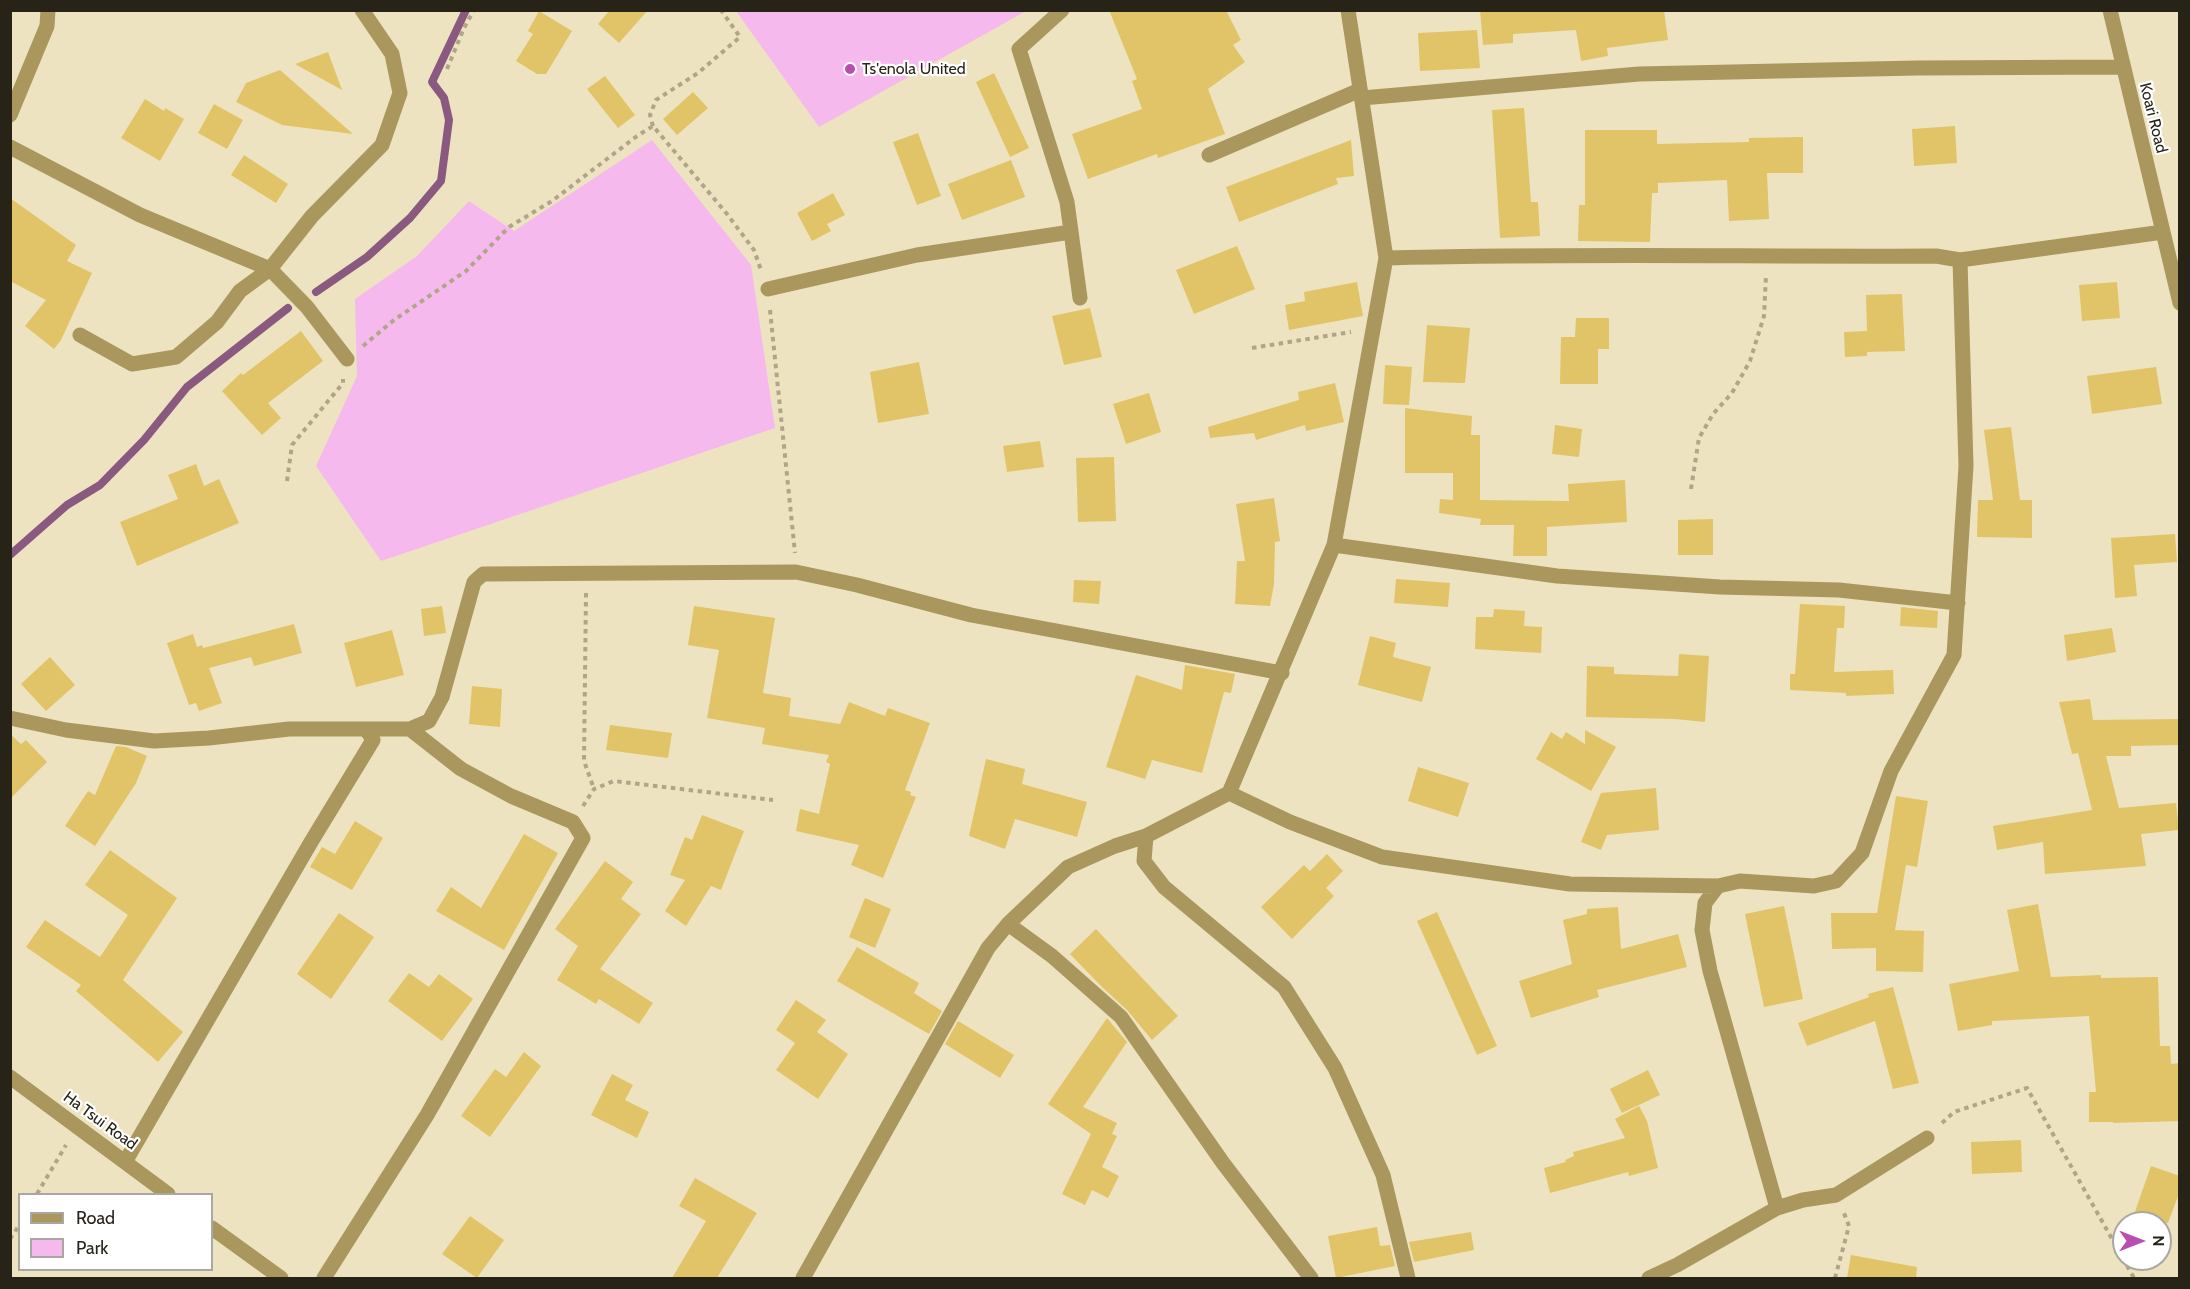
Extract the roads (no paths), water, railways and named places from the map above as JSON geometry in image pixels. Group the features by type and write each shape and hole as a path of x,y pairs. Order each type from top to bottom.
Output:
{"street":[{"path":"10,115 47,26 48,10"},
{"path":"80,335 132,364 176,357 217,322 240,291 270,269 312,216 382,145 400,93 392,54 362,10"},
{"path":"1062,10 1019,49 1067,202 1080,298"},
{"path":"802,1278 988,948 1008,924 1068,867 1114,846 1146,836 1229,793 1282,673 1334,545 1386,258 1348,10"},
{"name":"Koari Road","path":"2110,10 2180,303"},
{"path":"1209,155 1361,94 1639,74 1917,68 2122,67"},
{"path":"10,147 140,215 270,269 307,307 347,359"},
{"path":"768,289 917,255 1071,232"},
{"path":"1386,258 1527,254 1766,257 1936,256 1960,260 2163,232"},
{"path":"1229,793 1290,822 1382,857 1570,884 1718,886 1740,881 1814,886 1836,881 1862,853 1891,771 1954,655 1966,466 1960,260"},
{"path":"1334,545 1557,576 1720,587 1839,590 1958,603"},
{"path":"10,718 66,730 154,741 209,738 289,729 410,729 429,721 442,697 474,582 483,574 796,572 971,615 1282,673"},
{"path":"125,1161 373,740 366,729"},
{"path":"324,1278 427,1114 583,838 573,822 511,796 461,769 410,729"},
{"path":"1146,836 1144,861 1164,887 1284,987 1335,1068 1383,1175 1408,1278"},
{"path":"1718,886 1705,903 1702,930 1710,971 1777,1209"},
{"path":"1008,924 1052,956 1121,1017 1223,1163 1311,1278"},
{"name":"Ha Tsui Road","path":"10,1077 167,1193"},
{"path":"1649,1278 1677,1265 1777,1209 1803,1200 1836,1195 1927,1138"},
{"path":"213,1229 281,1278"}],"waterway":[{"path":"316,292 367,257 410,218 441,181 449,120 444,98 432,82 466,10"},
{"path":"10,555 67,505 100,485 144,440 187,387 288,308"}],"place":[{"name":"Ts'enola United","path":"850,69"}]}
